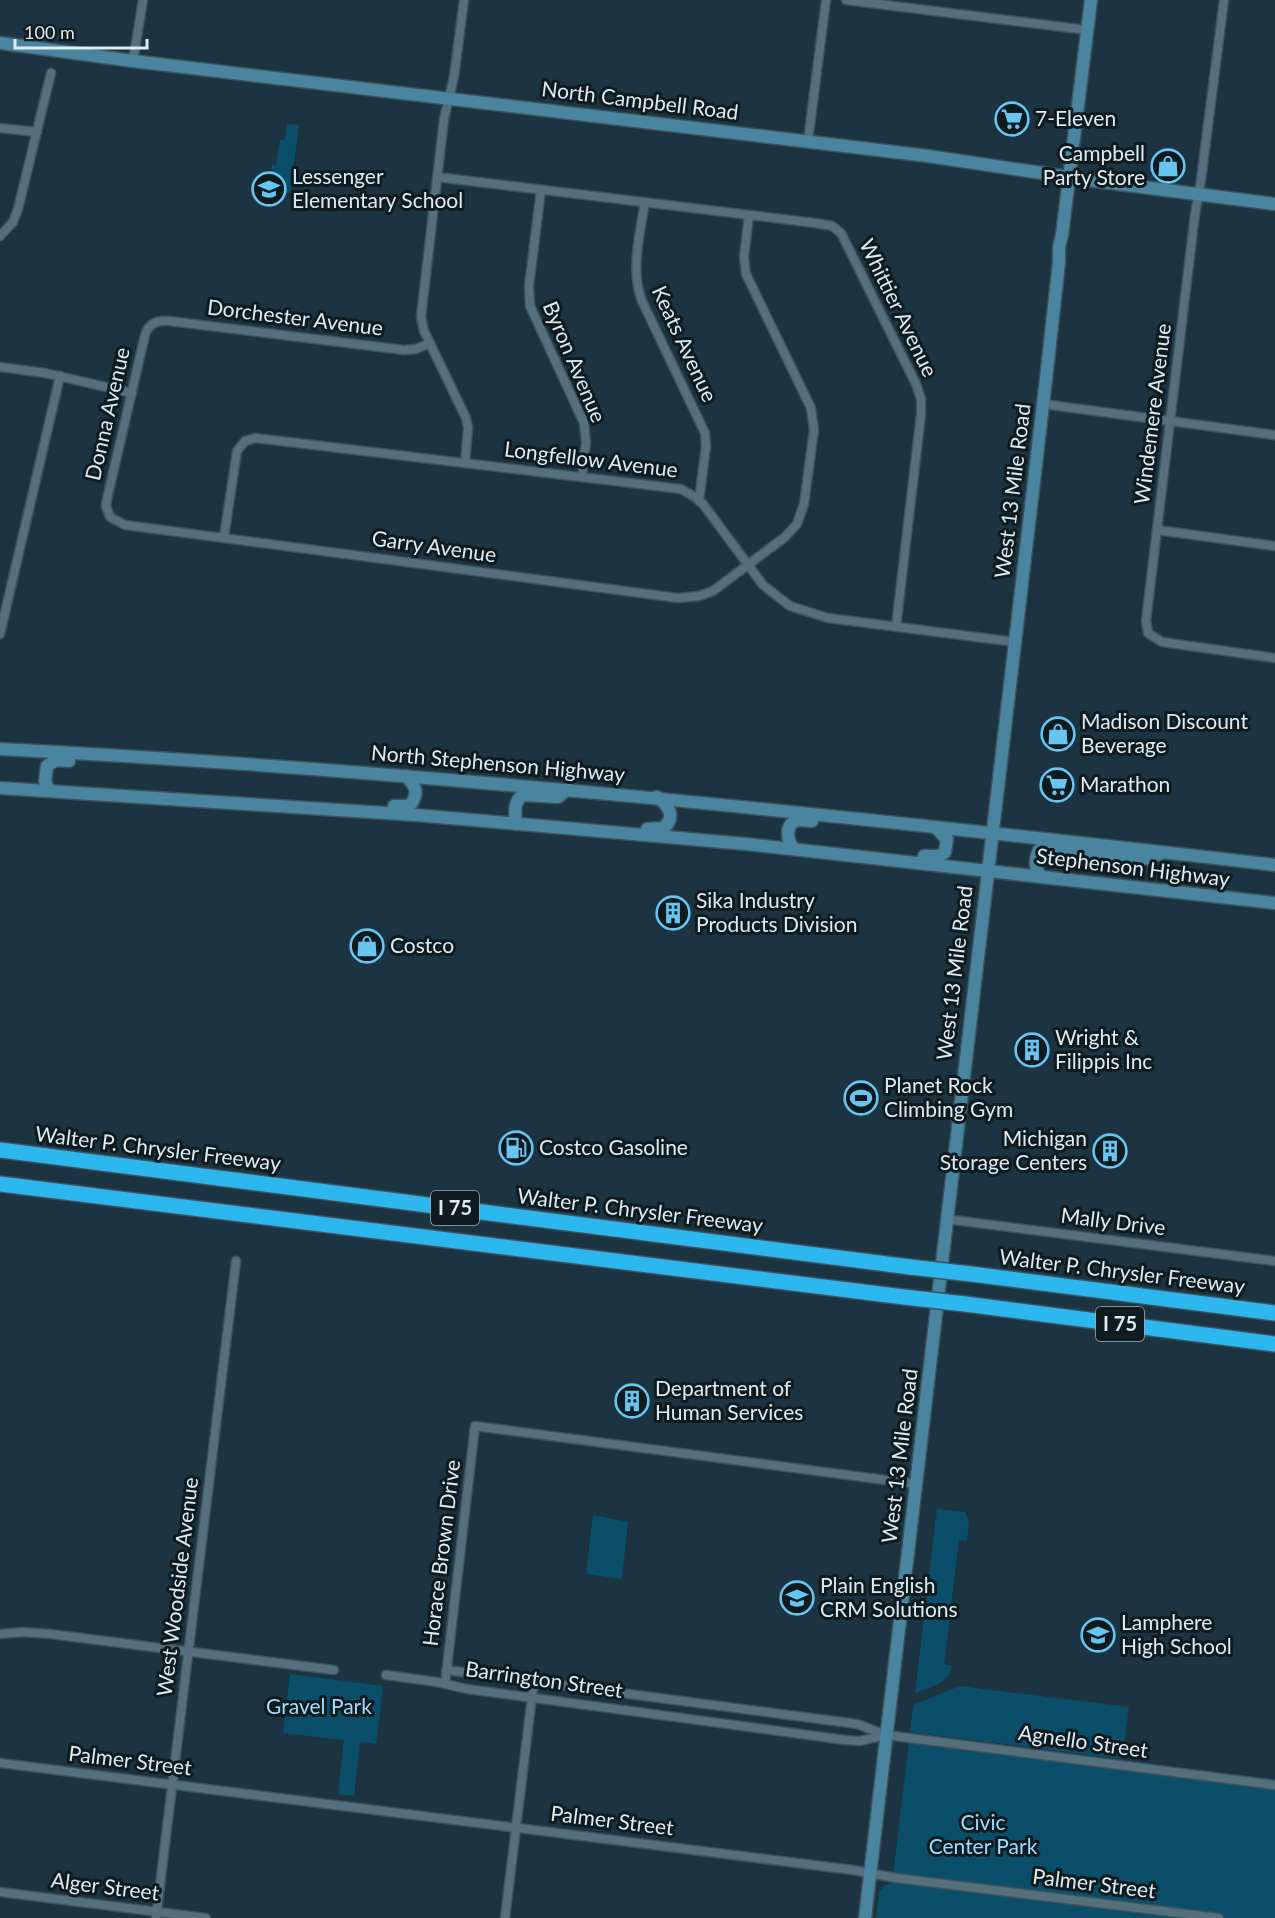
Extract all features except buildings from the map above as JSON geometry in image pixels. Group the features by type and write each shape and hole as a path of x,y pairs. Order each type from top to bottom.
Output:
{"highway":[{"name":"Walter P. Chrysler Freeway","path":"0,1150 1275,1313"},
{"name":"I 75","path":"0,1184 1275,1344"}],"main road":[{"name":"West 13 Mile Road","path":"864,1918 1043,405 1059,247 1091,0"},
{"name":"North Campbell Road","path":"0,43 133,61 957,159 1275,204"},
{"name":"North Stephenson Highway","path":"0,749 568,789 991,833"},
{"path":"48,790 45,773 47,766 56,760 152,766 181,760"},
{"path":"294,806 319,801 409,806 416,792 415,784 406,776"},
{"path":"0,788 294,806 516,824 794,849 987,871"},
{"path":"516,824 515,806 523,795 558,797 568,789"},
{"path":"616,834 635,828 660,829 667,826 671,818 670,810 657,797"},
{"path":"794,849 789,842 788,831 793,822 797,820 886,829 901,823"},
{"path":"821,852 855,849 940,856 945,852 946,839 935,826"},
{"name":"Stephenson Highway","path":"991,833 1275,865"},
{"path":"1041,877 1036,870 1036,857 1039,850 1044,848 1144,859 1164,853"},
{"name":"Stephenson Highway","path":"987,871 1275,903"},
{"path":"1144,888 1172,886 1275,897"}],"street":[{"path":"133,61 143,0"},
{"path":"464,0 454,77 444,119 421,310 422,322 430,343 466,418 468,428 465,463"},
{"path":"808,141 826,0"},
{"path":"846,0 1087,30"},
{"name":"Windemere Avenue","path":"1224,0 1198,194 1146,628 1151,637 1167,644 1275,658"},
{"path":"0,236 14,222 51,74"},
{"path":"0,128 37,132"},
{"name":"Whittier Avenue","path":"437,177 826,224 841,233 919,391 921,414 896,627"},
{"name":"Byron Avenue","path":"541,190 529,299 534,320 584,423 586,442 582,477"},
{"name":"Keats Avenue","path":"645,202 636,274 637,287 705,433 706,446 699,501"},
{"name":"Garry Avenue","path":"110,517 125,525 678,598 699,596 713,591 790,532 801,517 814,430 811,408 746,274 744,257 749,215"},
{"name":"Dorchester Avenue","path":"154,322 169,321 404,350 416,349 430,343"},
{"name":"Donna Avenue","path":"110,517 106,506 107,499 147,330 154,322"},
{"path":"0,367 60,376 132,393"},
{"path":"0,634 60,376"},
{"path":"1043,405 1275,435"},
{"name":"Longfellow Avenue","path":"224,537 237,451 242,443 250,439 281,440 681,489 699,501 763,585 790,606 828,618 1015,642"},
{"path":"1157,530 1275,546"},
{"name":"Mally Drive","path":"946,1219 1275,1261"},
{"name":"West Woodside Avenue","path":"157,1915 236,1261"},
{"name":"Horace Brown Drive","path":"445,1684 475,1426 916,1484"},
{"path":"0,1634 23,1632 50,1634 334,1670"},
{"name":"Barrington Street","path":"446,1670 857,1724 886,1735"},
{"name":"Barrington Street","path":"386,1674 467,1689 853,1741 886,1735"},
{"path":"505,1918 534,1680"},
{"path":"698,1719 700,1703"},
{"name":"Agnello Street","path":"886,1735 1275,1785"},
{"name":"Palmer Street","path":"0,1763 1219,1918"},
{"name":"Alger Street","path":"0,1892 157,1915 206,1918"}],"green space":[{"path":"287,124 299,125 290,193 269,190 272,165 276,165 280,140 285,140"},
{"path":"937,1509 965,1512 969,1521 967,1541 959,1540 944,1664 952,1666 950,1672 938,1684 915,1693"},
{"path":"593,1515 628,1522 622,1579 586,1574"},
{"name":"Gravel Park","path":"290,1674 383,1686 376,1744 360,1742 354,1796 338,1794 344,1740 283,1733"},
{"path":"960,1686 1129,1707 1122,1759 910,1732 913,1705"},
{"name":"Civic Center Park","path":"909,1742 1275,1790 1275,1918 876,1918 879,1892 885,1885 892,1884"}],"place":[{"name":"7-Eleven","path":"1012,119"},
{"name":"Campbell Party Store","path":"1168,166"},
{"name":"Lessenger Elementary School","path":"269,189"},
{"name":"Madison Discount Beverage","path":"1058,734"},
{"name":"Marathon","path":"1057,785"},
{"name":"Sika Industry Products Division","path":"673,913"},
{"name":"Costco","path":"367,946"},
{"name":"Wright & Filippis Inc","path":"1032,1050"},
{"name":"Planet Rock Climbing Gym","path":"861,1098"},
{"name":"Costco Gasoline","path":"516,1148"},
{"name":"Michigan Storage Centers","path":"1110,1151"},
{"name":"Department of Human Services","path":"632,1401"},
{"name":"Plain English CRM Solutions","path":"797,1598"},
{"name":"Lamphere High School","path":"1098,1635"}]}
